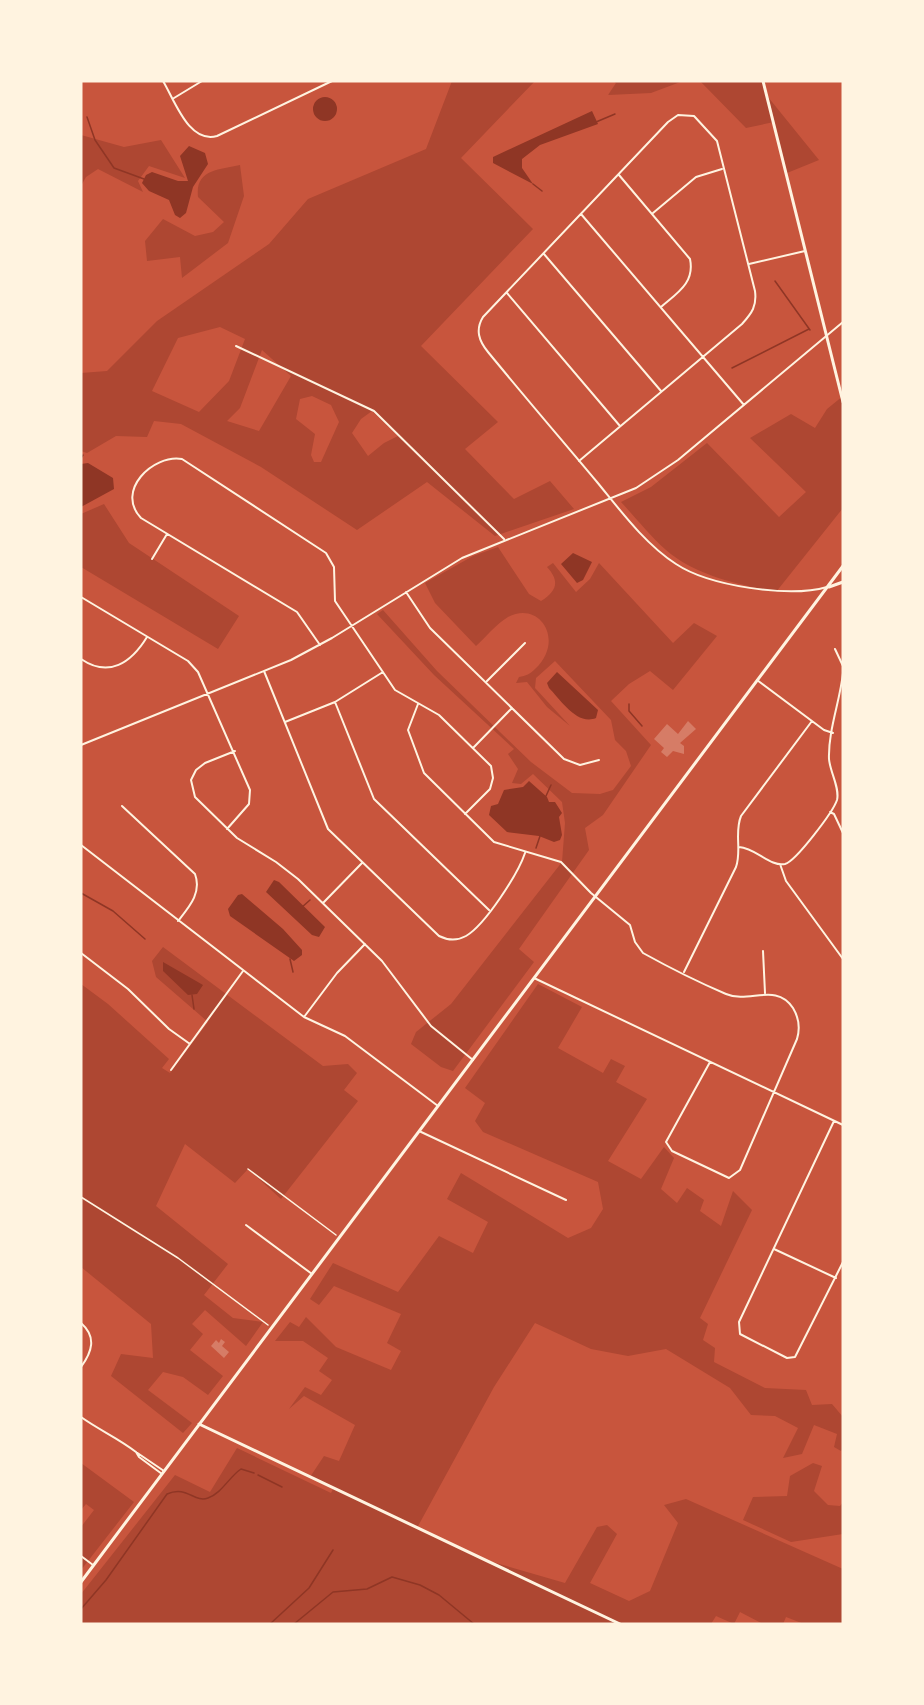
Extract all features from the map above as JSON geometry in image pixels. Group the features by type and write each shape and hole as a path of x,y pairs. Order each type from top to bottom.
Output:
{"street":[{"path":"163,81 193,131 204,138 211,138 332,81"},
{"path":"174,98 202,81"},
{"path":"763,81 843,402"},
{"path":"579,461 752,313 756,300 749,264 713,133 694,116 684,114 668,122 507,292 480,322 478,332 481,344 610,500 664,555 693,573 782,592 805,592 843,582"},
{"path":"653,213 696,177 723,168"},
{"path":"619,175 683,250 692,268 688,282 661,308"},
{"path":"581,214 744,405"},
{"path":"749,264 805,250"},
{"path":"544,253 661,391"},
{"path":"507,292 620,426"},
{"path":"81,745 264,671 320,645 462,558 504,539 610,500 636,488 666,469 843,322"},
{"path":"236,346 374,411 504,539"},
{"path":"320,645 297,612 136,513 131,503 131,493 136,481 168,459 180,458 326,553 334,567 334,598 397,692 439,715 491,766 493,778 490,789 465,814"},
{"path":"152,559 167,534"},
{"path":"81,1582 843,566"},
{"path":"406,592 430,628 568,761 585,765 599,760"},
{"path":"81,597 194,666 235,751 251,796 248,806 227,829"},
{"path":"81,659 97,668 109,667 135,656 147,637"},
{"path":"486,682 525,643"},
{"path":"835,649 843,666"},
{"path":"264,671 328,829 444,938 455,939 466,936 517,876 525,852"},
{"path":"285,722 335,702 382,672"},
{"path":"739,847 750,847 772,862 780,864 795,859 830,812 837,797 829,759 843,673"},
{"path":"758,680 812,721 833,733"},
{"path":"335,702 374,799 489,910"},
{"path":"418,704 408,730 424,773 497,844 559,860 595,897 630,925 635,942 643,953 732,996 765,993 778,995 795,1010 799,1025 797,1039 740,1170 733,1177 723,1176 672,1151 666,1142 710,1062"},
{"path":"473,748 512,708"},
{"path":"683,973 735,871 739,847 738,827 743,813 812,721"},
{"path":"235,751 200,766 191,780 195,797 241,841 285,868 323,903 390,970 426,1021 473,1060"},
{"path":"122,806 195,874 198,886 196,895 178,921"},
{"path":"830,812 834,814 843,833"},
{"path":"81,845 304,1017 318,1026 342,1034 438,1106"},
{"path":"323,903 362,863"},
{"path":"780,864 786,881 843,958"},
{"path":"304,1017 337,972 365,945"},
{"path":"763,951 765,993"},
{"path":"81,953 131,992 169,1029 190,1044"},
{"path":"171,1070 243,971"},
{"path":"534,978 843,1125"},
{"path":"834,1121 738,1328 742,1336 788,1358 798,1355 843,1262"},
{"path":"419,1131 566,1200"},
{"path":"246,1225 312,1274"},
{"path":"774,1249 836,1278"},
{"path":"81,1323 89,1332 92,1343 90,1354 81,1367"},
{"path":"81,1417 99,1430 114,1435 163,1472"},
{"path":"200,1424 620,1624"},
{"path":"81,1556 93,1565"}],"path":[{"path":"248,1168 339,1238"},
{"path":"81,1197 178,1258 272,1328"}],"shaded area":[{"path":"452,81 535,81 461,158 533,229 421,346 498,422 465,449 514,499 550,481 574,509 495,536 427,482 357,530 261,467 181,424 154,421 147,437 116,436 87,453 81,451 81,373 107,371 157,321 269,244 308,199 426,149","holes":["220,327 245,339 229,381 199,412 152,391 178,338","262,350 291,376 259,431 227,421 240,408","312,396 331,405 339,422 321,462 314,462 311,455 315,434 296,419 300,399","372,411 398,436 384,443 368,456 352,433 361,419"]},
{"path":"613,81 683,81 651,93 608,95 616,83"},
{"path":"700,81 764,81 768,97 819,160 787,173 774,122 746,128"},
{"path":"325,97 330,98 336,104 336,114 330,120 325,121 320,120 314,114 313,109 314,104 320,98"},
{"path":"592,111 598,124 540,145 522,159 522,168 533,184 493,163 493,157"},
{"path":"81,135 124,147 161,140 185,178 149,166 138,181 143,192 98,169 86,177 81,186"},
{"path":"189,146 205,153 208,164 193,187 186,213 180,218 175,215 169,200 149,191 142,183 146,175 152,172 178,181 188,181 180,156"},
{"path":"240,165 244,196 228,243 182,278 180,257 147,261 145,241 163,219 195,236 213,232 224,222 198,197 198,188 200,181 210,172"},
{"path":"843,396 843,508 776,592 718,578 690,566 660,545 621,502 651,487 707,443 779,517 806,492 750,438 791,414 815,428 827,409"},
{"path":"88,463 113,478 114,489 81,507 81,464"},
{"path":"104,504 129,543 239,616 218,649 81,567 81,514"},
{"path":"498,547 529,594 541,601 551,593 555,586 554,577 547,567 553,563 576,592 590,579 599,563 673,643 694,623 717,636 673,690 650,671 629,684 611,701 651,745 603,815 585,828 589,850 519,949 534,962 453,1071 441,1067 411,1044 416,1032 451,1004 562,862 565,823 562,802 533,774 521,784 512,783 518,769 508,754 514,749 434,675 377,614 383,610 437,671 531,762 572,793 600,794 613,790 631,766 626,751 615,740 611,720 555,661 536,678 535,688 570,726 547,707 527,682 516,683 519,677 535,669 544,658 548,646 548,635 545,626 538,618 530,614 519,613 508,617 476,646 435,603 425,583 473,556"},
{"path":"573,553 592,562 583,580 577,583 561,564"},
{"path":"557,672 598,710 596,718 582,718 576,715 549,688 547,683"},
{"path":"529,781 547,797 549,802 555,802 562,813 559,817 562,835 560,840 554,842 539,836 507,832 489,815 491,806 498,804 504,790 523,787"},
{"path":"274,880 279,882 325,927 319,937 312,935 266,892"},
{"path":"242,894 283,929 302,950 302,955 294,961 230,916 228,909 238,895"},
{"path":"163,947 323,1066 348,1064 357,1073 344,1090 358,1101 281,1199 248,1169 235,1183 185,1144 156,1206 228,1264 204,1295 233,1318 263,1322 246,1346 205,1310 192,1324 203,1334 190,1350 223,1376 208,1395 183,1377 163,1372 148,1390 192,1423 183,1433 111,1376 121,1354 153,1358 151,1324 81,1267 81,984 108,1004 169,1059 162,1068 170,1073 208,1022 156,977 152,961"},
{"path":"163,962 203,985 197,994 188,995 163,971"},
{"path":"538,984 582,1007 558,1048 603,1073 611,1059 625,1066 616,1082 647,1099 608,1161 641,1179 664,1147 674,1158 661,1189 677,1203 687,1188 704,1200 700,1211 721,1226 733,1191 752,1210 700,1318 708,1324 703,1340 715,1348 714,1362 765,1388 806,1390 812,1405 832,1404 843,1417 843,1448 841,1451 834,1447 837,1434 814,1425 802,1454 783,1458 798,1428 775,1416 751,1415 730,1388 666,1349 628,1356 591,1349 535,1323 494,1387 417,1528 482,1559 565,1583 597,1527 607,1525 617,1534 590,1583 629,1601 650,1591 678,1523 664,1505 686,1499 843,1569 843,1624 804,1624 786,1617 783,1624 763,1624 740,1612 734,1624 716,1616 711,1624 81,1624 81,1594 175,1475 210,1492 237,1448 331,1493 333,1489 310,1477 324,1456 339,1461 355,1425 304,1396 289,1409 305,1387 321,1395 332,1380 319,1371 328,1358 303,1341 275,1341 290,1322 299,1327 306,1317 336,1347 391,1370 401,1351 387,1343 401,1314 334,1286 319,1305 310,1299 333,1263 398,1292 439,1236 473,1253 488,1222 447,1199 461,1173 568,1238 591,1228 603,1209 598,1182 483,1132 475,1121 485,1103 465,1088"},
{"path":"81,1463 134,1502 81,1570 81,1527 94,1510 86,1504 81,1510"},
{"path":"813,1463 822,1466 814,1491 828,1505 840,1506 843,1502 843,1534 791,1542 743,1520 753,1497 787,1496 790,1476"}],"building":[{"path":"688,721 696,729 680,743 684,746 684,754 673,751 667,757 661,752 664,748 654,739 667,724 678,734"},
{"path":"221,1339 225,1342 222,1346 229,1352 224,1358 211,1346 216,1340 219,1343"}],"waterway":[{"path":"596,122 615,114"},
{"path":"87,117 95,140 114,168 144,179"},
{"path":"533,184 542,191"},
{"path":"775,281 810,330"},
{"path":"732,368 809,329"},
{"path":"629,704 629,711 642,726"},
{"path":"546,796 551,785"},
{"path":"536,848 540,836"},
{"path":"81,893 113,911 145,939"},
{"path":"301,908 310,900"},
{"path":"290,959 293,972"},
{"path":"192,995 194,1009"},
{"path":"81,1609 106,1580 167,1494 180,1492 198,1498 208,1498 241,1469 254,1473"},
{"path":"258,1475 282,1487"},
{"path":"270,1624 309,1588 333,1550"},
{"path":"294,1624 333,1592 367,1589 392,1577 420,1585 439,1595 474,1624"}]}
